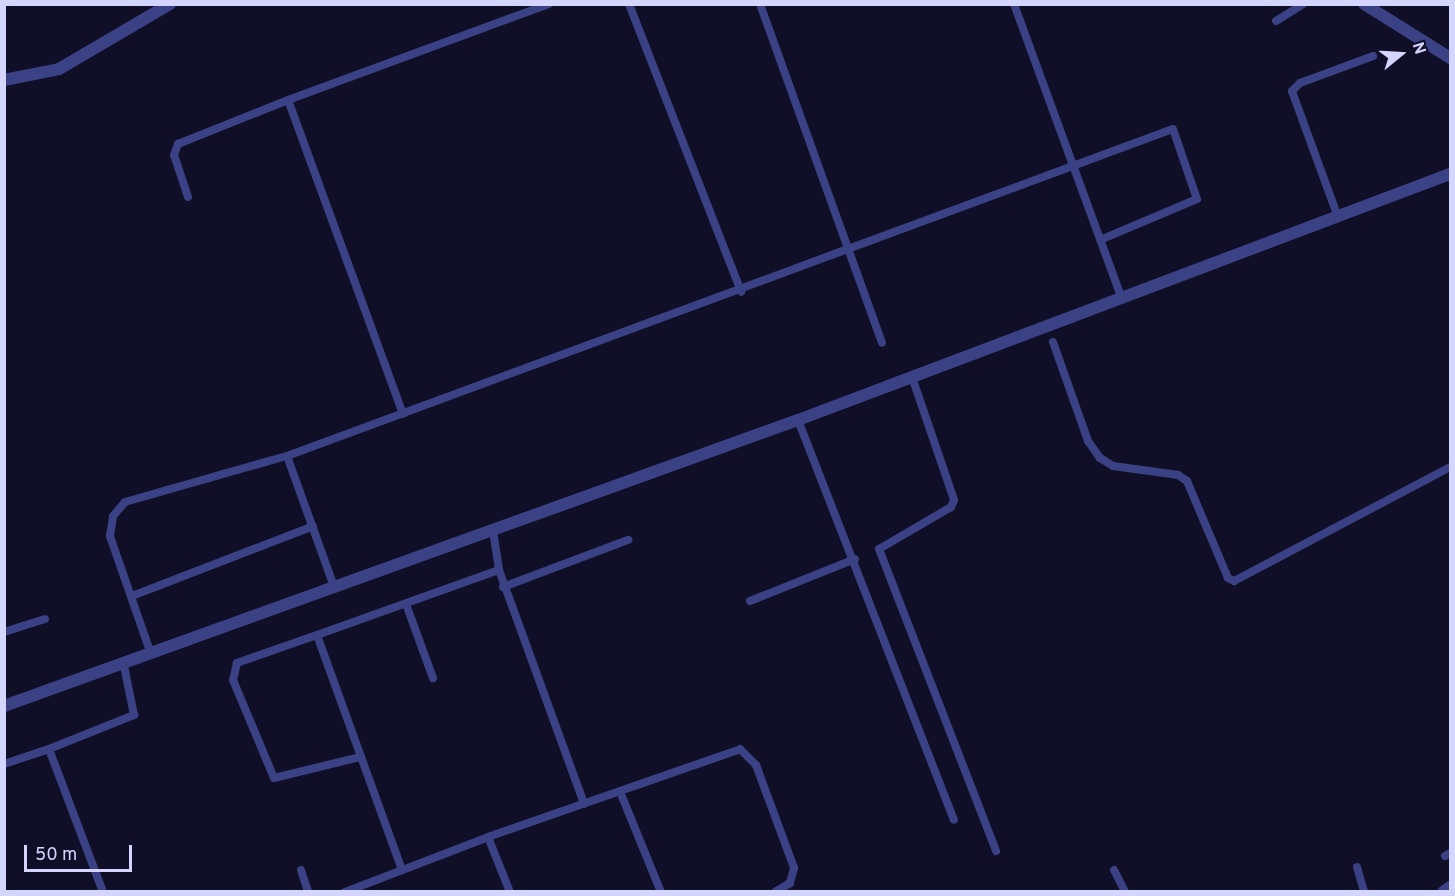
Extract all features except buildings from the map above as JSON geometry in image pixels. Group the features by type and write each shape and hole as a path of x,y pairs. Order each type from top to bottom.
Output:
{"street":[{"path":"4,80 60,69 170,4"},
{"path":"1364,4 1450,58"},
{"path":"4,706 124,666 151,654 798,420 1450,174"},
{"path":"1443,891 1450,887"}],"lane":[{"path":"188,197 174,155 178,144 288,100 549,4"},
{"path":"628,4 741,292"},
{"path":"760,4 882,343"},
{"path":"1014,4 1122,298"},
{"path":"1276,21 1303,4"},
{"path":"1338,217 1292,91 1300,83 1373,56"},
{"path":"288,100 403,414"},
{"path":"151,654 110,536 117,508 287,456 741,292 1166,129 1176,133 1197,199 1100,240"},
{"path":"1053,342 1088,441 1100,458 1113,466 1178,475 1186,482 1228,578 1234,581 1450,467"},
{"path":"912,377 954,500 951,507 879,549 996,851"},
{"path":"798,420 855,559 954,820"},
{"path":"287,456 335,589"},
{"path":"132,596 313,526"},
{"path":"493,531 503,587 584,804"},
{"path":"503,587 628,540"},
{"path":"750,601 855,559"},
{"path":"360,757 274,778 233,680 237,663 499,570"},
{"path":"406,604 433,678"},
{"path":"4,632 45,619"},
{"path":"317,635 402,870"},
{"path":"4,765 134,715 124,666"},
{"path":"49,748 103,891"},
{"path":"345,891 488,837 584,804 621,794 719,754 747,750 794,868 790,883 775,891"},
{"path":"621,794 661,891"},
{"path":"488,837 510,891"},
{"path":"1357,867 1364,891"},
{"path":"301,870 308,891"},
{"path":"1113,870 1125,891"}]}
